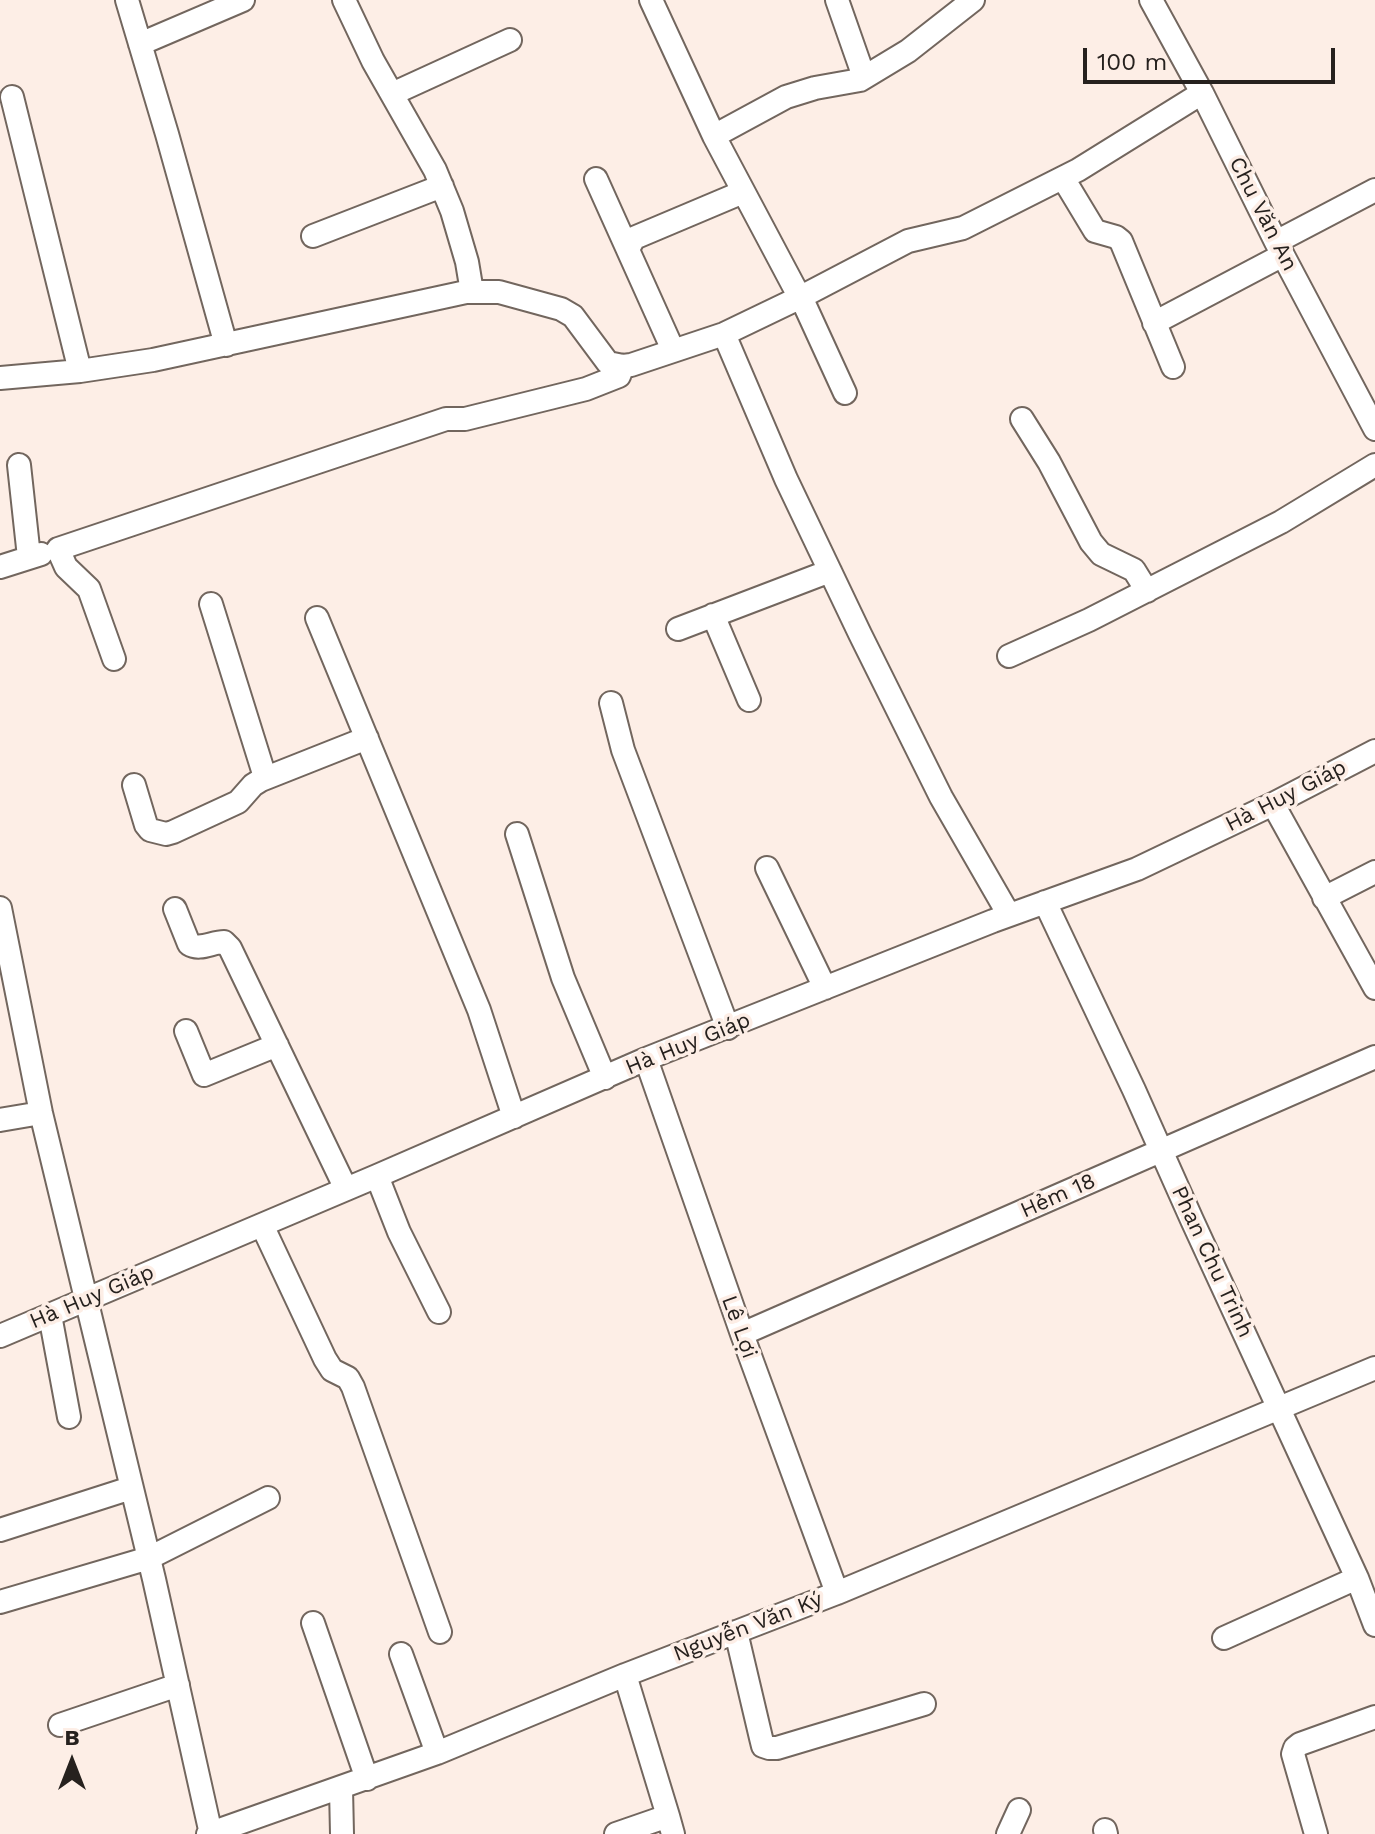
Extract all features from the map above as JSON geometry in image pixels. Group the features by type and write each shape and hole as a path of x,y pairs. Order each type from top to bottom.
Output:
{"street":[{"path":"127,0 226,345"},
{"path":"140,44 243,0"},
{"path":"344,0 373,61 435,170 464,249 472,292"},
{"path":"651,0 714,136 801,298 845,393"},
{"path":"837,0 864,77"},
{"path":"714,136 786,97 860,80 908,51 973,0"},
{"name":"Chu Văn An","path":"1160,4 1279,249 1375,429"},
{"path":"392,94 510,40"},
{"path":"0,378 153,360 466,292 499,292 561,309 573,316 608,363 623,366 724,334 801,298 908,241 963,228 1078,170 1202,93"},
{"path":"12,97 80,371"},
{"path":"1063,178 1095,231 1121,241 1173,367"},
{"path":"596,179 631,243 673,350"},
{"path":"313,236 442,186"},
{"path":"1154,323 1375,190"},
{"path":"631,243 743,192"},
{"path":"724,334 786,479 830,571 941,797 1009,915"},
{"path":"0,567 446,419 465,419 586,389 619,376 623,366"},
{"path":"1022,419 1049,462 1091,542 1101,554 1134,570 1147,591"},
{"path":"19,465 29,557"},
{"path":"1009,656 1089,620 1281,522 1375,465"},
{"path":"58,549 66,567 89,589 114,659"},
{"path":"678,629 830,571"},
{"path":"211,604 265,777"},
{"path":"713,615 749,700"},
{"path":"317,618 479,1010 514,1117"},
{"path":"611,703 623,750 728,1028"},
{"path":"134,785 146,825 150,830 166,834 227,808 265,777 367,738"},
{"name":"Hà Huy Giáp","path":"0,1336 646,1059 1009,915 1137,869 1375,751"},
{"path":"1273,804 1375,988"},
{"path":"517,834 563,978 605,1078"},
{"path":"767,868 825,988"},
{"path":"1324,898 1375,872"},
{"name":"Phan Chu Trinh","path":"1045,902 1280,1408 1375,1625"},
{"path":"0,908 41,1113 149,1558 210,1834"},
{"path":"175,909 189,944 199,948 224,942 230,948 346,1189"},
{"path":"186,1031 204,1075 277,1045"},
{"name":"Hẻm 18","path":"742,1334 1375,1057"},
{"name":"Lê Lợi","path":"646,1059 837,1593"},
{"path":"0,1120 41,1113"},
{"path":"377,1176 399,1232 439,1312"},
{"path":"262,1225 325,1359 332,1370 348,1378 353,1387 440,1632"},
{"path":"50,1315 69,1417"},
{"name":"Nguyễn Văn Ký","path":"210,1834 437,1753 625,1675 837,1593 1375,1368"},
{"path":"0,1530 131,1488"},
{"path":"0,1602 149,1558 268,1498"},
{"path":"1224,1638 1357,1578"},
{"path":"313,1623 367,1779"},
{"path":"736,1632 763,1746 777,1748 924,1704"},
{"path":"401,1654 437,1753"},
{"path":"616,1834 671,1825 625,1675"},
{"path":"60,1725 178,1685"},
{"path":"1316,1834 1293,1754 1295,1748 1375,1717"},
{"path":"341,1788 342,1834"},
{"path":"1008,1834 1019,1810"}]}
